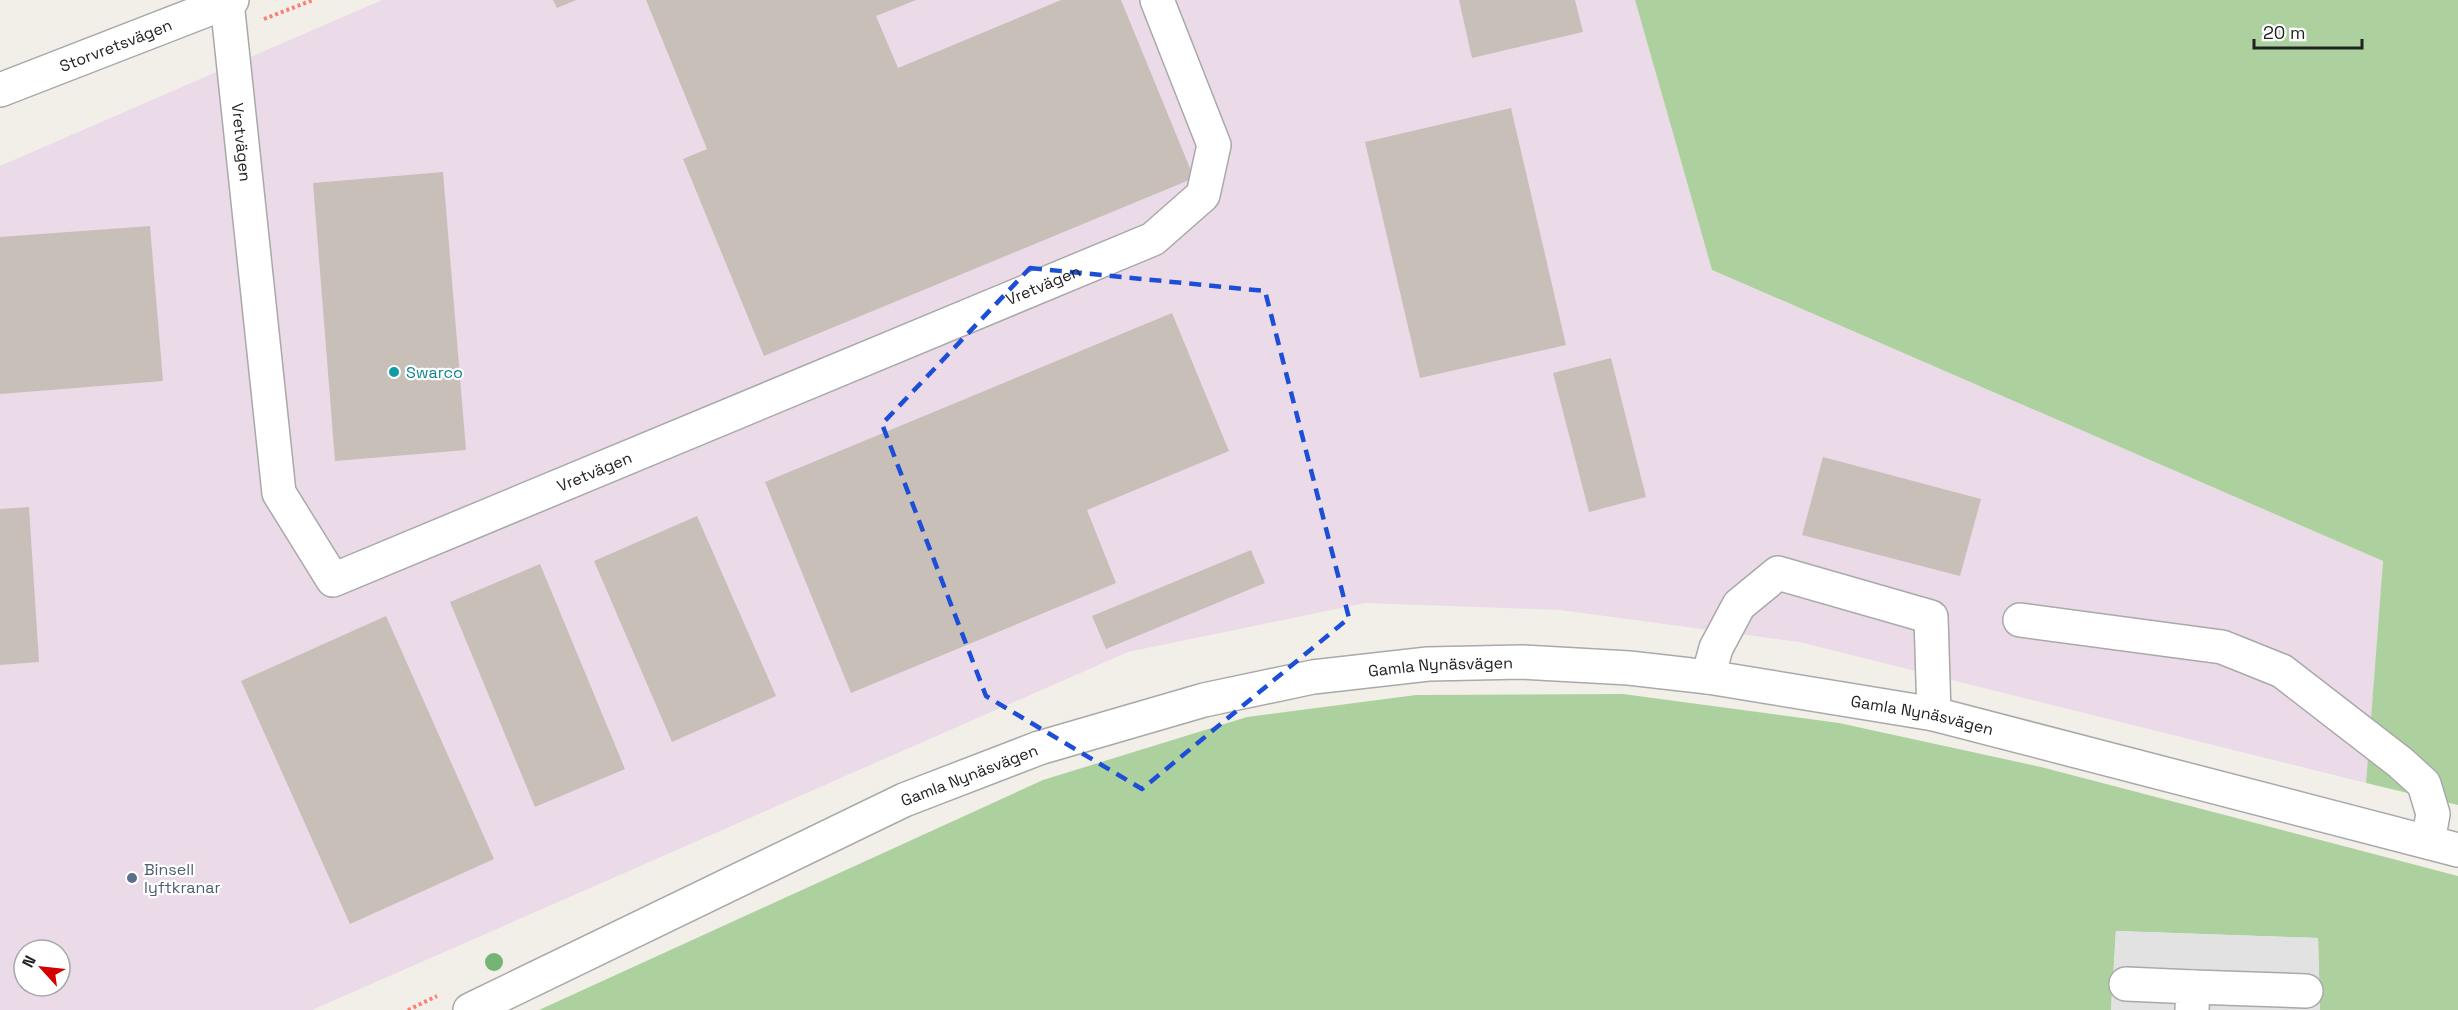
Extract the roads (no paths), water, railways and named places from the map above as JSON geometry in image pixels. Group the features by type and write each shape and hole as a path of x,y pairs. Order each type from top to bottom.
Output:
{"street":[{"name":"Vretvägen","path":"230,1 279,493 333,580 1153,239 1203,195 1214,145 1157,0"},
{"name":"Storvretsvägen","path":"0,90 230,1"},
{"path":"1708,677 1716,648 1739,605 1778,573 1931,617 1934,714"},
{"path":"2020,620 2222,647 2282,671 2402,763 2424,784 2443,846"},
{"name":"Gamla Nynäsvägen","path":"470,1010 904,800 1039,748 1204,700 1313,677 1428,664 1522,662 1629,668 1708,677 1934,714 2443,846"},
{"path":"2126,984 2193,998 2306,991"}],"place":[{"name":"Swarco","path":"394,372"},
{"name":"Binsell lyftkranar","path":"132,878"}]}
